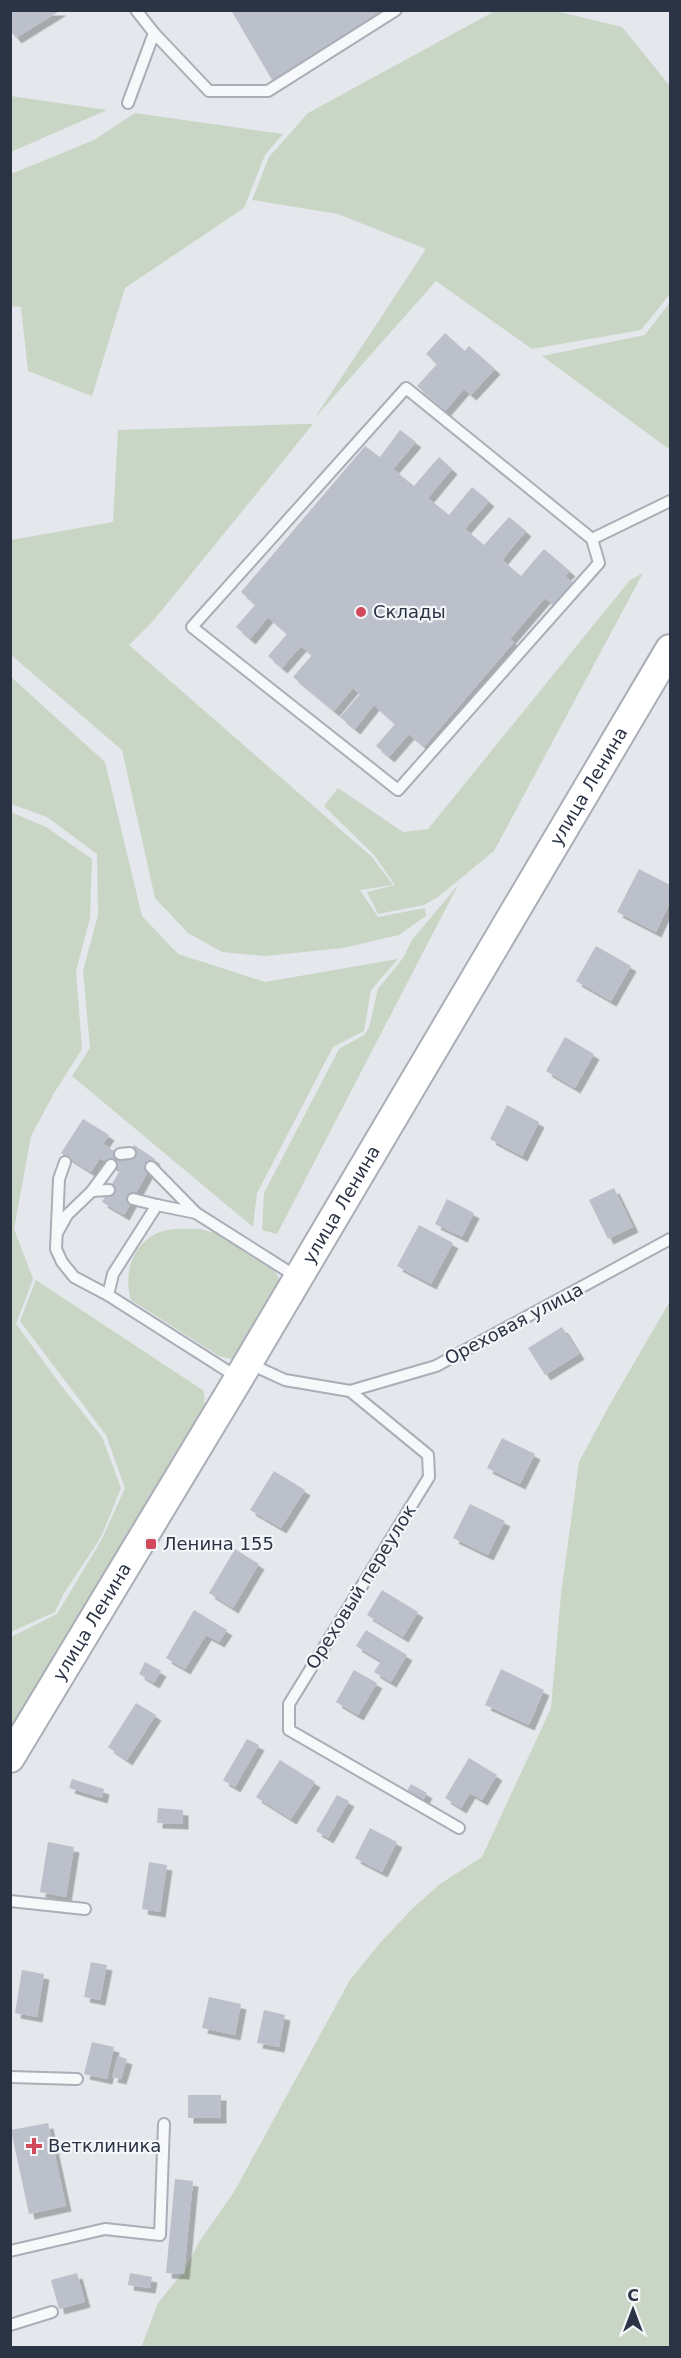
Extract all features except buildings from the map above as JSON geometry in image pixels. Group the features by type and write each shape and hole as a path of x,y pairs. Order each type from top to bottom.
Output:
{"main road":[{"name":"улица Ленина","path":"10,1758 244,1370 670,649"}],"lane":[{"path":"136,10 154,33 209,91 268,91 396,10"},
{"path":"128,103 154,33"},
{"path":"406,388 592,539 599,563 398,790 192,627 406,388"},
{"path":"592,539 670,501"},
{"name":"Ореховый переулок","path":"65,1162 59,1179 56,1249 62,1263 74,1277 244,1370 285,1380 350,1391 428,1455 429,1477 289,1704 289,1730 459,1828"},
{"path":"57,1233 67,1215 92,1191 111,1165"},
{"path":"151,1167 196,1213 297,1277"},
{"path":"92,1191 109,1190"},
{"path":"133,1199 196,1213"},
{"path":"108,1295 113,1274 157,1205"},
{"name":"Ореховая улица","path":"350,1391 436,1366 670,1239"},
{"path":"10,1901 85,1909"},
{"path":"10,2078 77,2079"},
{"path":"10,2251 105,2229 160,2235 164,2124"},
{"path":"10,2325 52,2312"}],"green space":[{"path":"495,11 556,11 622,27 670,86 670,294 641,330 532,349 436,281 314,419 426,249 338,214 252,200 269,157 308,113"},
{"path":"11,96 107,110 11,152"},
{"path":"135,113 283,134 265,155 244,208 125,288 92,396 28,371 21,307 11,306 11,174 94,140"},
{"path":"670,302 669,449 542,356 645,335"},
{"path":"313,424 153,621 129,645 372,857 393,885 360,890 378,917 425,908 426,916 399,935 343,948 265,956 222,952 188,933 155,898 122,750 11,655 11,540 113,522 118,430"},
{"path":"643,573 494,851 438,897 424,905 378,914 367,892 395,885 374,855 324,806 338,788 403,832 428,829 630,580"},
{"path":"11,677 105,762 142,916 178,954 265,982 398,959 371,990 364,1031 333,1047 257,1193 253,1227 72,1076 90,1048 83,971 98,915 97,854 47,817 11,804"},
{"path":"11,812 46,827 92,859 90,918 76,971 82,1049 54,1093 31,1136 14,1229 33,1279 16,1324 102,1437 121,1488 101,1537 64,1593 55,1612 11,1632"},
{"path":"458,885 277,1234 262,1230 264,1193 339,1049 364,1035 369,1028 378,989 403,958 412,940"},
{"path":"200,1229 215,1233 275,1271 282,1285 244,1351 232,1359 219,1356 131,1300 128,1278 130,1267 139,1248 156,1234 167,1230"},
{"path":"36,1280 204,1391 205,1411 11,1743 11,1637 57,1614 102,1539 125,1488 106,1435 20,1321"},
{"path":"670,1301 670,2347 141,2348 158,2303 185,2270 199,2242 234,2192 350,1980 413,1908 440,1884 482,1857 551,1708 561,1594 579,1462"}],"place":[{"name":"Склады","path":"361,612"},
{"name":"Ленина 155","path":"151,1544"},
{"name":"Ветклиника","path":"34,2146"}]}
